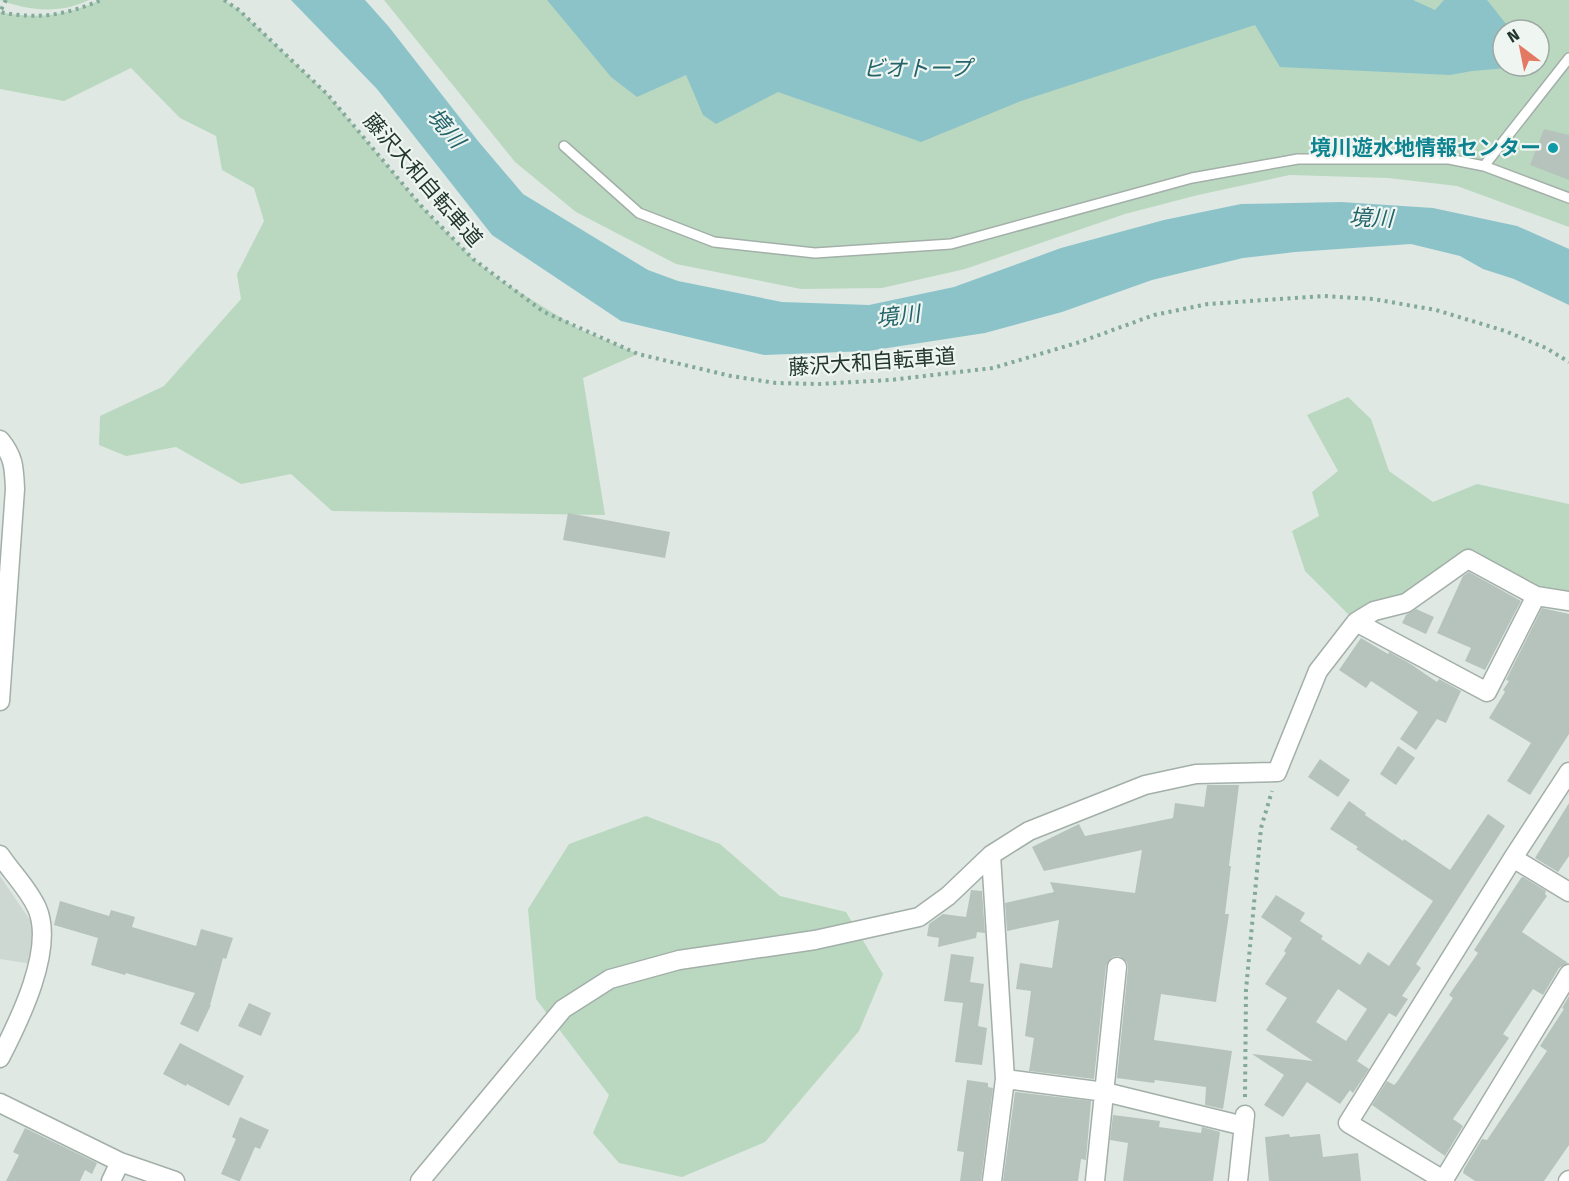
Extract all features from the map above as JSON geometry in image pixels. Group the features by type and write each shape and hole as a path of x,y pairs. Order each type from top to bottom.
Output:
{"street":[{"path":"0,440 10,453 15,467 0,701"},
{"path":"420,1181 563,1009 610,978 680,960 814,940 919,916 948,896 991,855 1029,831 1145,785 1196,774 1277,772 1318,670 1356,622 1374,611 1406,603 1468,560 1536,596 1569,601"},
{"path":"1356,622 1487,692 1536,596"},
{"path":"1569,772 1348,1123 1444,1181 1569,974"},
{"path":"0,855 26,889 42,924 41,946 32,986 0,1058"},
{"path":"991,855 1005,1079 992,1181"},
{"path":"1513,858 1569,892"},
{"path":"1095,1181 1117,967"},
{"path":"1005,1079 1105,1092 1244,1121 1238,1181"},
{"path":"0,1103 120,1162 175,1181"},
{"path":"111,1181 120,1162"}],"lane":[{"path":"1484,166 1569,57"},
{"path":"564,146 639,213 714,242 815,253 951,244 1192,178 1298,159 1449,159 1484,166 1569,198"}],"path":[{"path":"6,0 0,12 21,16 59,15 101,0"},
{"name":"藤沢大和自転車道","path":"224,0 239,10 328,95 423,208 473,259 544,312 638,354 731,376 776,383 819,384 890,380 993,368 1080,342 1154,315 1208,304 1323,296 1372,299 1436,310 1505,331 1546,348 1569,362"},
{"path":"1244,1121 1247,979 1261,828 1277,772"}],"shaded area":[{"path":"0,876 32,923 34,941 32,964 0,959"}],"green space":[{"path":"0,0 89,0 56,9 34,9"},
{"path":"101,0 224,0 239,10 328,95 423,208 473,259 503,282 579,329 638,354 583,378 605,515 332,511 291,474 241,484 176,447 126,456 99,445 100,416 164,386 241,299 237,274 264,221 254,188 222,170 216,136 180,118 131,68 64,101 0,89 0,12 27,16 52,15"},
{"path":"384,0 1569,0 1569,227 1457,186 1388,178 1290,175 1125,214 965,269 882,288 801,289 676,264 576,212 515,162"},
{"path":"1348,397 1371,419 1389,471 1433,502 1477,484 1569,504 1569,601 1468,560 1356,622 1305,571 1292,531 1319,516 1312,492 1338,471 1307,415"},
{"path":"646,816 720,844 780,896 846,912 883,974 859,1031 765,1142 682,1177 619,1163 593,1133 609,1095 536,999 528,909 569,844"}],"water":[{"name":"境川","path":"291,0 365,0 523,194 648,270 678,281 782,302 869,305 954,287 1061,248 1164,220 1241,204 1341,202 1433,208 1517,226 1569,249 1569,305 1514,279 1483,269 1460,256 1411,244 1243,258 1152,280 1062,312 985,333 868,351 764,355 621,321 492,235 377,89"},
{"name":"ビオトープ","path":"547,0 1413,0 1435,10 1444,0 1487,0 1501,18 1491,18 1491,69 1450,75 1280,67 1255,25 1021,101 921,142 778,92 716,124 703,115 686,75 637,97 611,77"}],"building":[{"name":"境川遊水地情報センター","path":"1544,129 1569,135 1569,180 1530,165"},
{"path":"568,513 670,532 665,558 563,540"},
{"path":"1469,572 1521,601 1485,670 1465,661 1471,648 1437,633 1463,576"},
{"path":"1542,608 1569,614 1569,734 1530,795 1507,781 1531,743 1489,718 1505,692 1503,690 1509,681 1506,680"},
{"path":"1416,609 1434,617 1426,634 1402,623 1406,615"},
{"path":"1361,638 1409,663 1437,682 1439,679 1461,691 1446,723 1437,719 1416,750 1400,739 1418,712 1371,681 1366,688 1339,670"},
{"path":"1398,746 1415,758 1396,785 1380,774"},
{"path":"1320,759 1350,780 1338,797 1308,777"},
{"path":"1207,785 1239,785 1225,914 1229,914 1216,1002 1161,994 1154,1040 1232,1051 1223,1109 1205,1105 1206,1087 1155,1080 1154,1083 1117,1078 1128,968 1127,962 1119,956 1112,957 1106,966 1094,1079 1029,1071 1034,1038 1025,1036 1031,991 1016,989 1020,963 1052,968 1059,920 1007,931 1005,903 1054,892 1050,882 1135,893 1142,850 1044,871 1032,847 1079,824 1085,836 1173,818 1175,803 1204,807"},
{"path":"1349,801 1403,841 1404,839 1450,870 1488,814 1505,826 1416,964 1421,968 1402,996 1408,999 1396,1017 1389,1013 1357,1061 1369,1069 1353,1093 1350,1090 1340,1104 1307,1082 1283,1117 1264,1105 1284,1075 1252,1054 1313,1061 1266,1030 1287,998 1265,984 1286,953 1284,951 1292,938 1261,917 1276,895 1305,913 1300,921 1323,936 1321,939 1360,965 1368,952 1389,966 1433,901 1330,829","holes":["1338,989 1367,1009 1346,1041 1316,1022"]},
{"path":"1569,803 1569,856 1558,872 1535,858"},
{"path":"1523,877 1546,891 1547,896 1522,932 1568,963 1559,968 1543,995 1533,989 1503,1034 1509,1038 1453,1119 1463,1126 1445,1156 1372,1105 1387,1081 1394,1085 1397,1082 1453,998 1449,995 1478,953 1474,950"},
{"path":"971,890 982,891 985,933 977,932 976,938 938,947 939,938 927,936 929,924 943,914 966,917"},
{"path":"60,901 109,916 111,910 135,917 132,927 196,946 201,929 233,938 226,959 223,958 211,1005 198,1032 180,1024 195,993 91,965 98,938 54,925"},
{"path":"951,954 974,957 970,982 984,984 978,1026 987,1028 982,1065 955,1062 963,1003 944,1001"},
{"path":"1569,996 1569,1145 1544,1181 1475,1181 1463,1173 1464,1169 1482,1139 1487,1140 1547,1051 1540,1046 1564,1009 1562,1008"},
{"path":"249,1003 271,1013 261,1036 238,1026"},
{"path":"180,1043 244,1076 229,1106 163,1074"},
{"path":"967,1080 988,1083 988,1087 993,1088 981,1181 960,1181 964,1152 957,1151"},
{"path":"1015,1092 1091,1101 1086,1160 1081,1159 1078,1181 1003,1181"},
{"path":"1113,1115 1160,1121 1159,1127 1201,1133 1202,1127 1220,1132 1213,1181 1123,1181 1128,1143 1110,1140"},
{"path":"240,1117 269,1130 260,1149 255,1147 238,1181 221,1174 236,1139 232,1137"},
{"path":"25,1128 97,1163 92,1174 85,1170 80,1181 6,1181 19,1155 13,1152"},
{"path":"1289,1134 1290,1137 1320,1134 1323,1157 1358,1153 1361,1181 1269,1181 1265,1137"}],"place":[{"name":"境川遊水地情報センター","path":"1553,148"}]}
